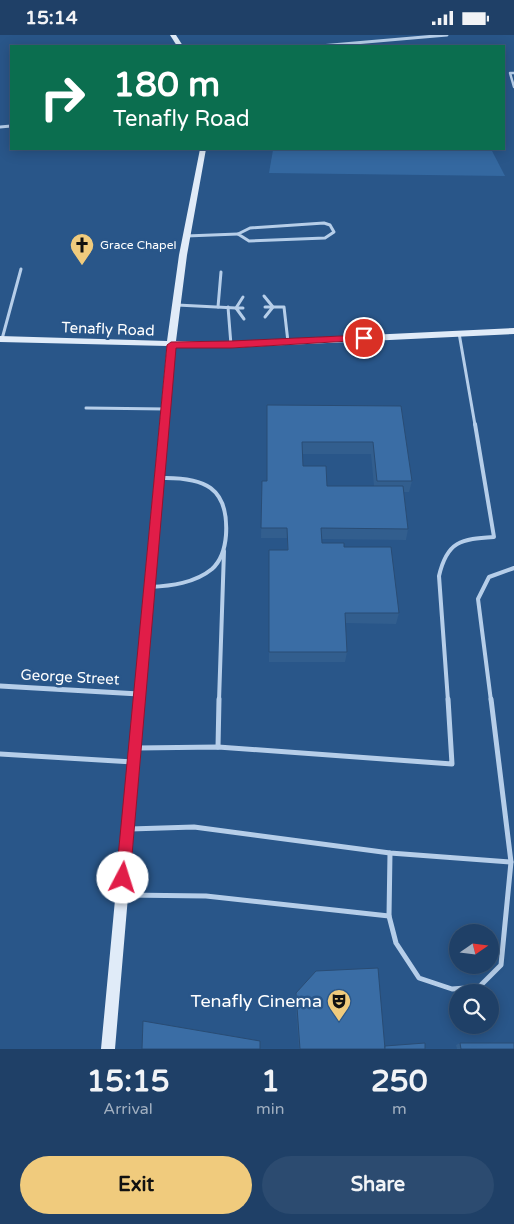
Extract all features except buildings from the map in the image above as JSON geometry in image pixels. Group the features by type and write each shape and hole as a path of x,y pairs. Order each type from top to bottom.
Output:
{"street":[{"path":"332,45 447,35"},
{"path":"108,1049 139,693 161,478 171,345 186,236 203,150"},
{"name":"Tenafly Road","path":"1,339 171,345 231,345 514,331"},
{"name":"George Street","path":"0,686 139,693"}],"lane":[{"path":"514,73 510,73 514,87"},
{"path":"186,236 238,234 250,228 324,223 330,225 334,232 325,238 250,241 238,234"},
{"path":"1,339 21,269"},
{"path":"218,307 221,272"},
{"path":"264,296 273,307"},
{"path":"236,308 243,297"},
{"path":"176,305 243,308"},
{"path":"228,307 231,345"},
{"path":"265,307 284,307 288,342"},
{"path":"265,317 273,307"},
{"path":"236,308 244,319"},
{"path":"134,748 218,747 452,764 439,576 442,558 450,548 462,539 494,537 459,333"},
{"path":"86,408 166,409"},
{"path":"161,478 196,479 214,489 225,506 227,515 224,550 218,747"},
{"path":"150,587 173,586 197,578 220,559 224,550"},
{"path":"390,853 389,916 396,943 419,978 452,989 479,987 501,965 511,862 478,599 489,577 514,568"},
{"path":"0,754 133,762"},
{"path":"128,829 194,827 390,853 511,862"},
{"path":"122,895 206,896 389,916"}],"shaded area":[{"path":"273,150 492,150 505,176 269,173"}],"place":[{"name":"Grace Chapel","path":"82,266"},
{"name":"Tenafly Cinema","path":"339,1022"}],"route":[{"path":"123,878 139,693 161,478 171,345 231,345 364,338"}]}
